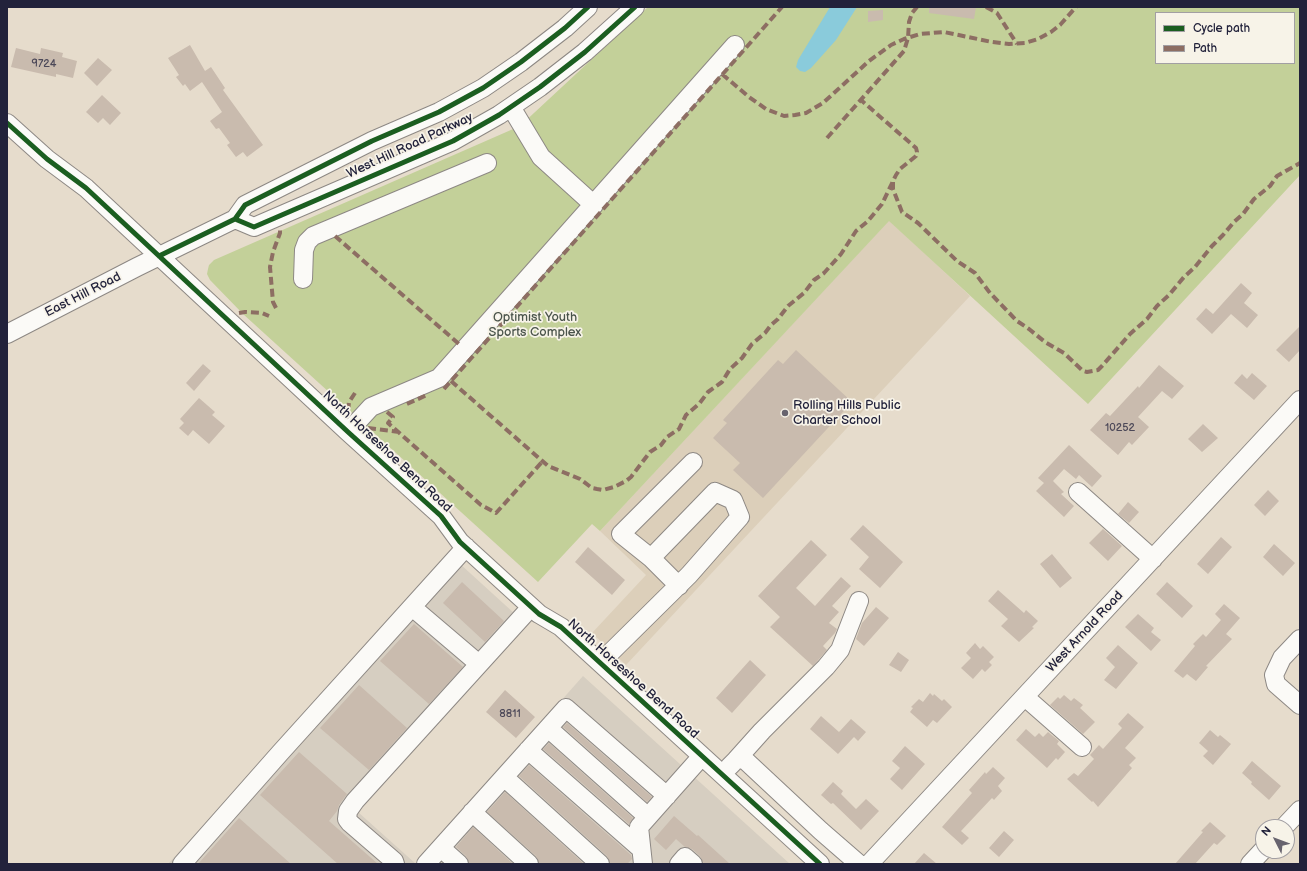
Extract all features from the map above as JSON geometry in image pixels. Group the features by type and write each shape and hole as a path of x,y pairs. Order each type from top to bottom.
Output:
{"street":[{"name":"West Hill Road Parkway","path":"159,256 235,219 245,205 366,144 439,112 483,88 521,62 565,28 588,7"},
{"name":"West Hill Road Parkway","path":"235,219 254,227 452,141 511,107 540,87 585,52 635,7"},
{"path":"348,432 371,407 439,378 735,45"},
{"path":"511,107 541,157 594,205"},
{"name":"North Horseshoe Bend Road","path":"7,123 47,159 86,188 348,432 441,516 460,542 539,614 561,627 820,864"},
{"path":"303,279 304,250 307,242 313,236 487,163"},
{"name":"East Hill Road","path":"7,334 159,256"},
{"name":"West Arnold Road","path":"869,864 1300,400"},
{"path":"679,586 651,558 621,534 693,462"},
{"path":"605,667 608,655 679,586 740,517 733,500 715,492 651,558"},
{"path":"1078,492 1153,559"},
{"path":"182,864 280,752 466,547"},
{"path":"722,775 762,731 826,667 840,650 859,601"},
{"path":"412,607 479,664"},
{"path":"395,864 394,861 350,823 347,818 348,812 355,800 531,607"},
{"path":"1300,639 1282,658 1274,675 1276,684 1300,705"},
{"path":"1025,696 1082,747"},
{"path":"426,864 566,708 667,796"},
{"path":"548,728 648,817"},
{"path":"528,750 642,857"},
{"path":"642,857 639,827 702,756"},
{"path":"736,760 742,759 746,761 821,831 859,864"},
{"path":"504,777 600,864"},
{"path":"1292,819 1300,810"},
{"path":"472,812 529,864"},
{"path":"440,848 459,864"},
{"path":"679,864 685,857 693,864"}],"shaded area":[{"name":"Rolling Hills Public Charter School","path":"889,220 970,296 626,665 592,633 646,575 600,531"},
{"path":"448,553 526,624 358,812 416,864 168,864"},
{"path":"583,676 790,864 416,864"}],"green space":[{"name":"Optimist Youth Sports Complex","path":"648,7 1300,7 1300,175 1088,404 889,221 600,531 592,524 538,582 243,314 210,280 207,274 209,265 214,260 520,126"}],"water":[{"path":"830,7 857,7 836,40 811,68 805,72 800,71 796,67 798,60"}],"building":[{"path":"929,7 976,7 974,19 929,13"},
{"path":"883,10 883,20 868,22 868,11"},
{"path":"190,45 205,71 211,67 225,88 223,90 263,145 247,157 243,152 236,157 227,145 230,143 219,128 216,129 210,121 222,112 202,82 190,91 185,84 183,86 176,77 179,75 168,58"},
{"path":"16,48 40,54 41,48 63,53 62,57 77,61 73,78 56,74 56,77 11,67"},
{"path":"98,58 112,70 97,86 84,73"},
{"path":"102,95 121,113 110,125 103,118 98,123 86,112"},
{"path":"1241,283 1252,293 1244,303 1258,315 1247,328 1231,314 1212,334 1196,319 1206,308 1213,314"},
{"path":"1300,326 1300,350 1289,362 1276,350"},
{"path":"796,350 852,402 763,498 733,470 740,463 713,438 727,423 723,420 778,360 783,364"},
{"path":"203,364 211,371 194,391 186,383"},
{"path":"1159,365 1184,386 1172,399 1162,391 1138,417 1149,427 1132,445 1129,442 1118,455 1090,430 1106,413 1110,416 1138,386 1139,388"},
{"path":"1252,373 1267,386 1254,400 1234,383 1242,374 1247,379"},
{"path":"199,398 215,412 212,415 225,426 209,444 193,430 188,436 179,428 184,423 180,419"},
{"path":"1203,424 1218,438 1202,452 1188,439"},
{"path":"1069,445 1102,476 1092,487 1079,475 1076,479 1064,469 1053,481 1064,492 1061,494 1074,506 1064,517 1036,491 1044,483 1038,478"},
{"path":"1268,490 1279,501 1265,516 1254,505"},
{"path":"1128,502 1139,512 1129,523 1118,514"},
{"path":"863,525 903,562 880,588 859,569 869,557 850,539"},
{"path":"1103,529 1122,546 1108,561 1089,543"},
{"path":"1221,537 1232,547 1208,574 1197,564"},
{"path":"811,540 827,555 796,588 815,606 841,577 851,586 832,606 839,612 829,623 837,629 823,646 827,650 813,666 770,627 780,617 758,596"},
{"path":"1274,544 1295,563 1283,576 1263,557"},
{"path":"588,547 625,580 612,595 575,562"},
{"path":"1052,554 1072,578 1060,588 1040,564"},
{"path":"462,582 504,621 485,642 443,603"},
{"path":"1167,582 1193,606 1182,618 1156,594"},
{"path":"998,590 1024,613 1026,610 1038,621 1032,627 1034,628 1019,642 1001,626 1008,619 988,601"},
{"path":"1224,604 1240,618 1226,634 1232,639 1206,666 1208,667 1196,681 1187,674 1183,678 1174,671 1195,646 1193,644 1203,634 1206,637 1221,620 1215,614"},
{"path":"876,607 889,618 864,646 856,639 862,623"},
{"path":"1138,614 1154,628 1151,632 1161,640 1151,651 1125,627"},
{"path":"414,624 463,667 429,704 380,661"},
{"path":"975,643 980,649 983,646 994,657 989,662 992,665 985,672 982,669 973,679 961,668 971,658 966,653"},
{"path":"1118,645 1138,663 1116,689 1104,680 1115,667 1106,658"},
{"path":"898,652 909,660 901,672 889,665"},
{"path":"750,660 766,675 732,713 716,698"},
{"path":"359,685 407,728 369,770 320,728"},
{"path":"505,690 535,717 516,738 486,712"},
{"path":"930,693 933,696 934,694 942,701 944,699 952,707 937,723 933,720 927,727 910,712 913,708 911,707 919,699 923,702"},
{"path":"1064,695 1071,701 1074,698 1083,705 1080,708 1095,722 1083,734 1050,705 1058,697 1060,699"},
{"path":"1128,713 1144,727 1125,748 1136,758 1129,765 1132,768 1098,807 1067,779 1074,773 1078,776 1094,759 1090,755 1099,745 1103,749 1122,728 1118,724"},
{"path":"821,716 839,732 851,719 866,732 858,741 854,737 838,754 810,729"},
{"path":"567,723 652,797 647,802 563,727"},
{"path":"1026,729 1035,737 1039,733 1043,737 1048,732 1059,741 1057,744 1065,752 1058,760 1056,758 1047,768 1016,740"},
{"path":"1210,730 1218,737 1220,735 1231,744 1213,765 1203,756 1208,751 1199,743"},
{"path":"549,743 633,818 629,824 543,749"},
{"path":"905,746 925,764 902,790 890,779 900,768 892,761"},
{"path":"299,752 347,794 329,821 378,864 338,864 260,795"},
{"path":"1252,761 1281,786 1269,800 1251,784 1252,782 1242,773"},
{"path":"529,765 631,855 632,859 627,864 610,864 607,856 519,776"},
{"path":"993,767 1005,778 998,786 1002,791 994,800 992,798 961,831 969,838 962,845 942,827 972,793 969,790 985,772 986,774"},
{"path":"833,782 843,791 841,794 856,809 866,799 879,811 861,830 833,803 831,804 821,795"},
{"path":"505,792 584,864 539,864 536,856 487,812"},
{"path":"674,816 730,864 704,864 700,856 692,849 685,847 676,839 666,850 654,839"},
{"path":"239,818 291,864 198,864"},
{"path":"1210,822 1226,836 1217,845 1214,843 1195,864 1175,864 1203,832 1201,831"},
{"path":"473,827 513,864 469,864 466,856 456,847"},
{"path":"1004,831 1014,840 999,857 989,848"},
{"path":"924,853 937,864 914,864"}],"marked path":[{"path":"444,389 782,7"},
{"path":"827,138 904,51 908,38 909,22 912,13 917,7"},
{"path":"986,7 997,13 1017,44"},
{"path":"722,74 766,109 784,116 806,113 823,103 869,61 891,45 904,39 920,34 944,32 992,42 1009,44 1025,43 1038,39 1051,32 1060,25 1076,7"},
{"path":"451,381 548,466 580,479 592,488 597,489 603,490 614,487 626,481 631,477 650,452 661,445 667,437 679,429 686,415 699,404 708,392 722,382 730,369 742,358 752,344 765,333 788,306 804,293 814,280 824,273 841,254 856,231 868,221 882,204 900,169 916,156 916,148 861,100"},
{"path":"893,182 893,189 902,212 918,223 957,261 975,273 990,293 1017,321 1045,342 1064,353 1083,371 1087,372 1098,370 1102,366 1130,334 1147,319 1157,306 1195,267 1212,246 1243,214 1254,199 1270,186 1277,176 1300,163"},
{"path":"276,308 273,302 270,267 273,252 280,233 280,227"},
{"path":"335,236 459,344"},
{"path":"239,313 262,313 269,316"},
{"path":"348,411 349,402 355,393"},
{"path":"407,404 427,395"},
{"path":"387,412 393,417 388,423 481,505 496,513 542,462"},
{"path":"368,428 399,432"}],"cycle path":[{"path":"159,256 235,219 245,205 372,141 439,112 483,88 521,62 565,28 588,7"},
{"path":"235,219 254,227 453,141 499,115 540,87 585,52 635,7"},
{"path":"7,123 47,159 86,188 348,432 441,516 460,542 539,614 561,627 820,864"}],"place":[{"name":"Rolling Hills Public Charter School","path":"785,413"}]}
